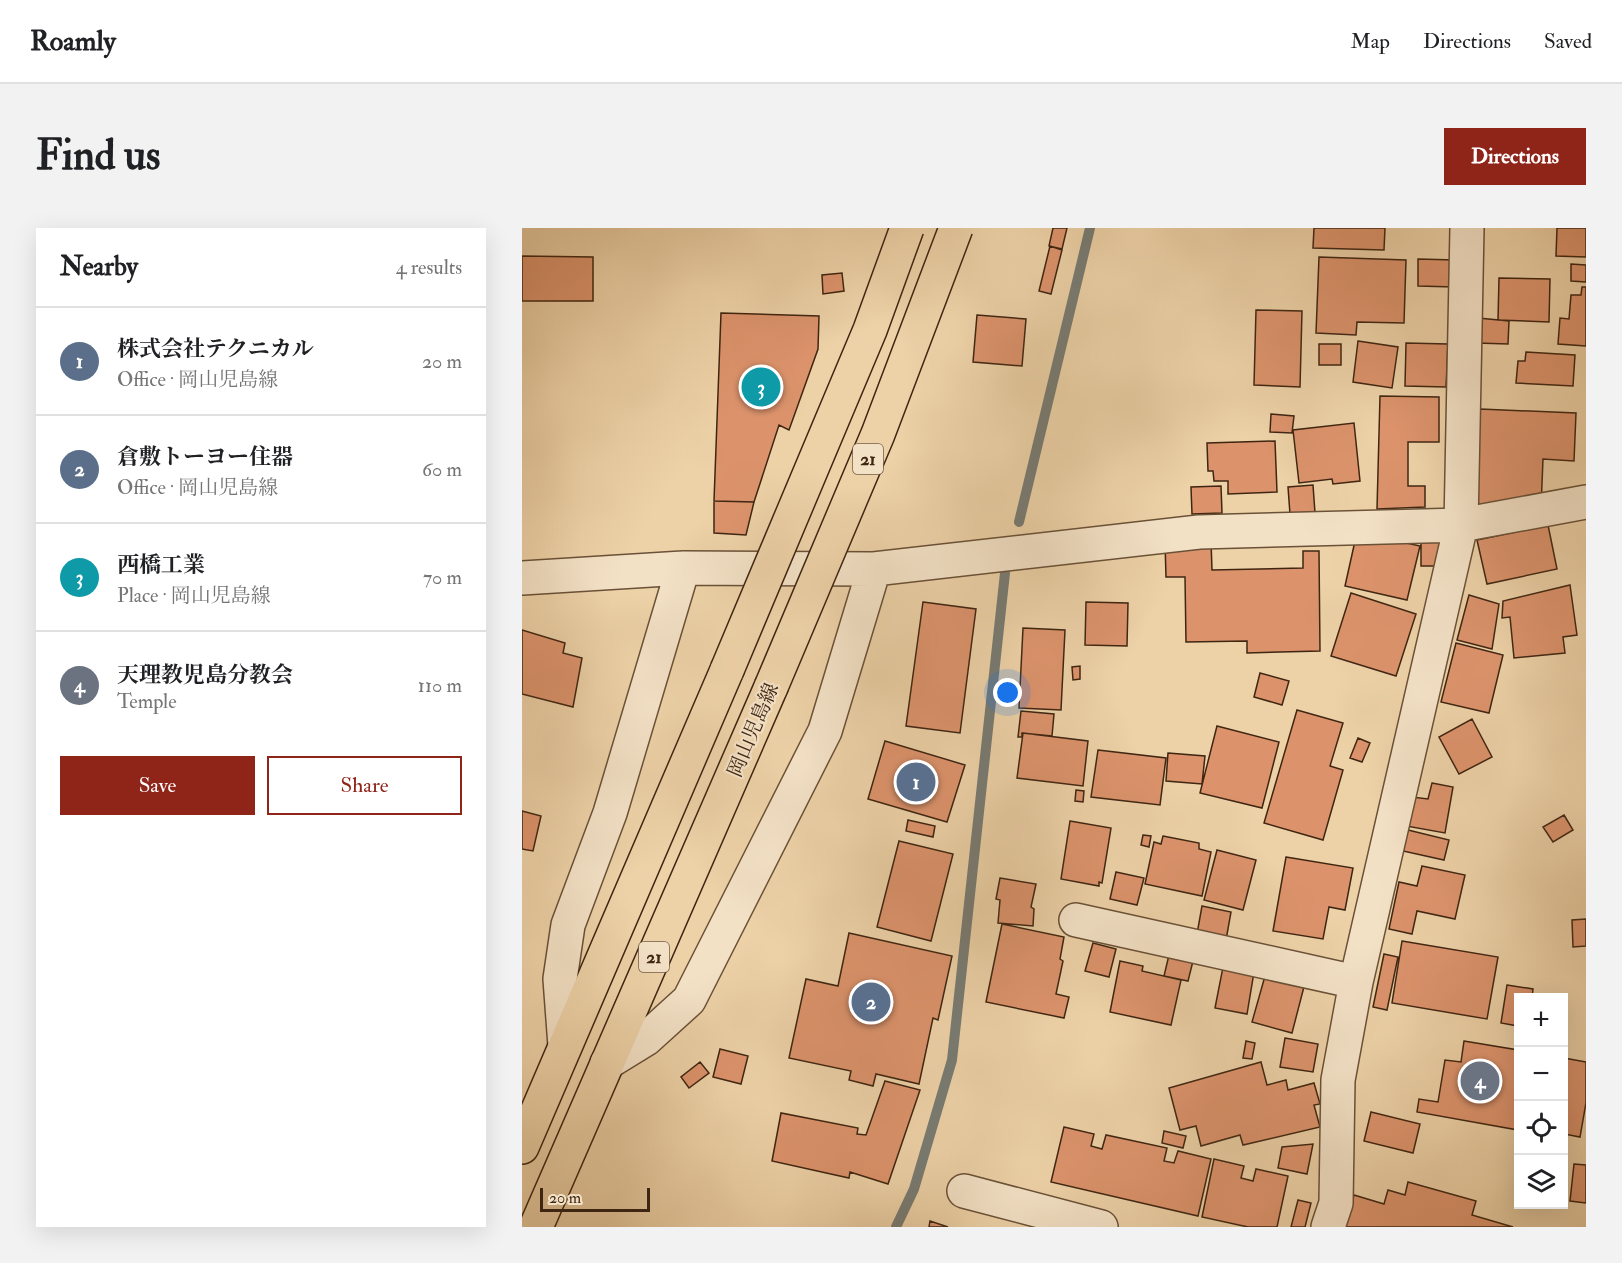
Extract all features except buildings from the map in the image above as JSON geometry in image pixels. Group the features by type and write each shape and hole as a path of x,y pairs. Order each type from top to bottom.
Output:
{"main road":[{"name":"21","path":"522,1147 866,341 907,228"},
{"name":"岡山児島線","path":"536,1227 771,687 882,423 956,228"}],"street":[{"path":"1329,1227 1336,1203 1338,1080 1356,982 1461,525 1467,228"},
{"path":"522,578 683,568 874,569 1199,532 1461,525 1586,502"},
{"path":"565,1046 560,979 568,925 610,813 683,568"},
{"path":"607,1063 646,1039 689,1000 825,730 874,569"},
{"path":"1076,920 1356,982"},
{"path":"964,1191 1101,1227"}],"waterway":[{"path":"1019,522 1090,228"},
{"path":"896,1227 914,1189 952,1060 1005,573"}],"place":[{"name":"西橋工業","path":"761,387"},
{"name":"株式会社テクニカル","path":"916,782"},
{"name":"倉敷トーヨー住器","path":"871,1002"},
{"name":"天理教児島分教会","path":"1480,1081"}]}
